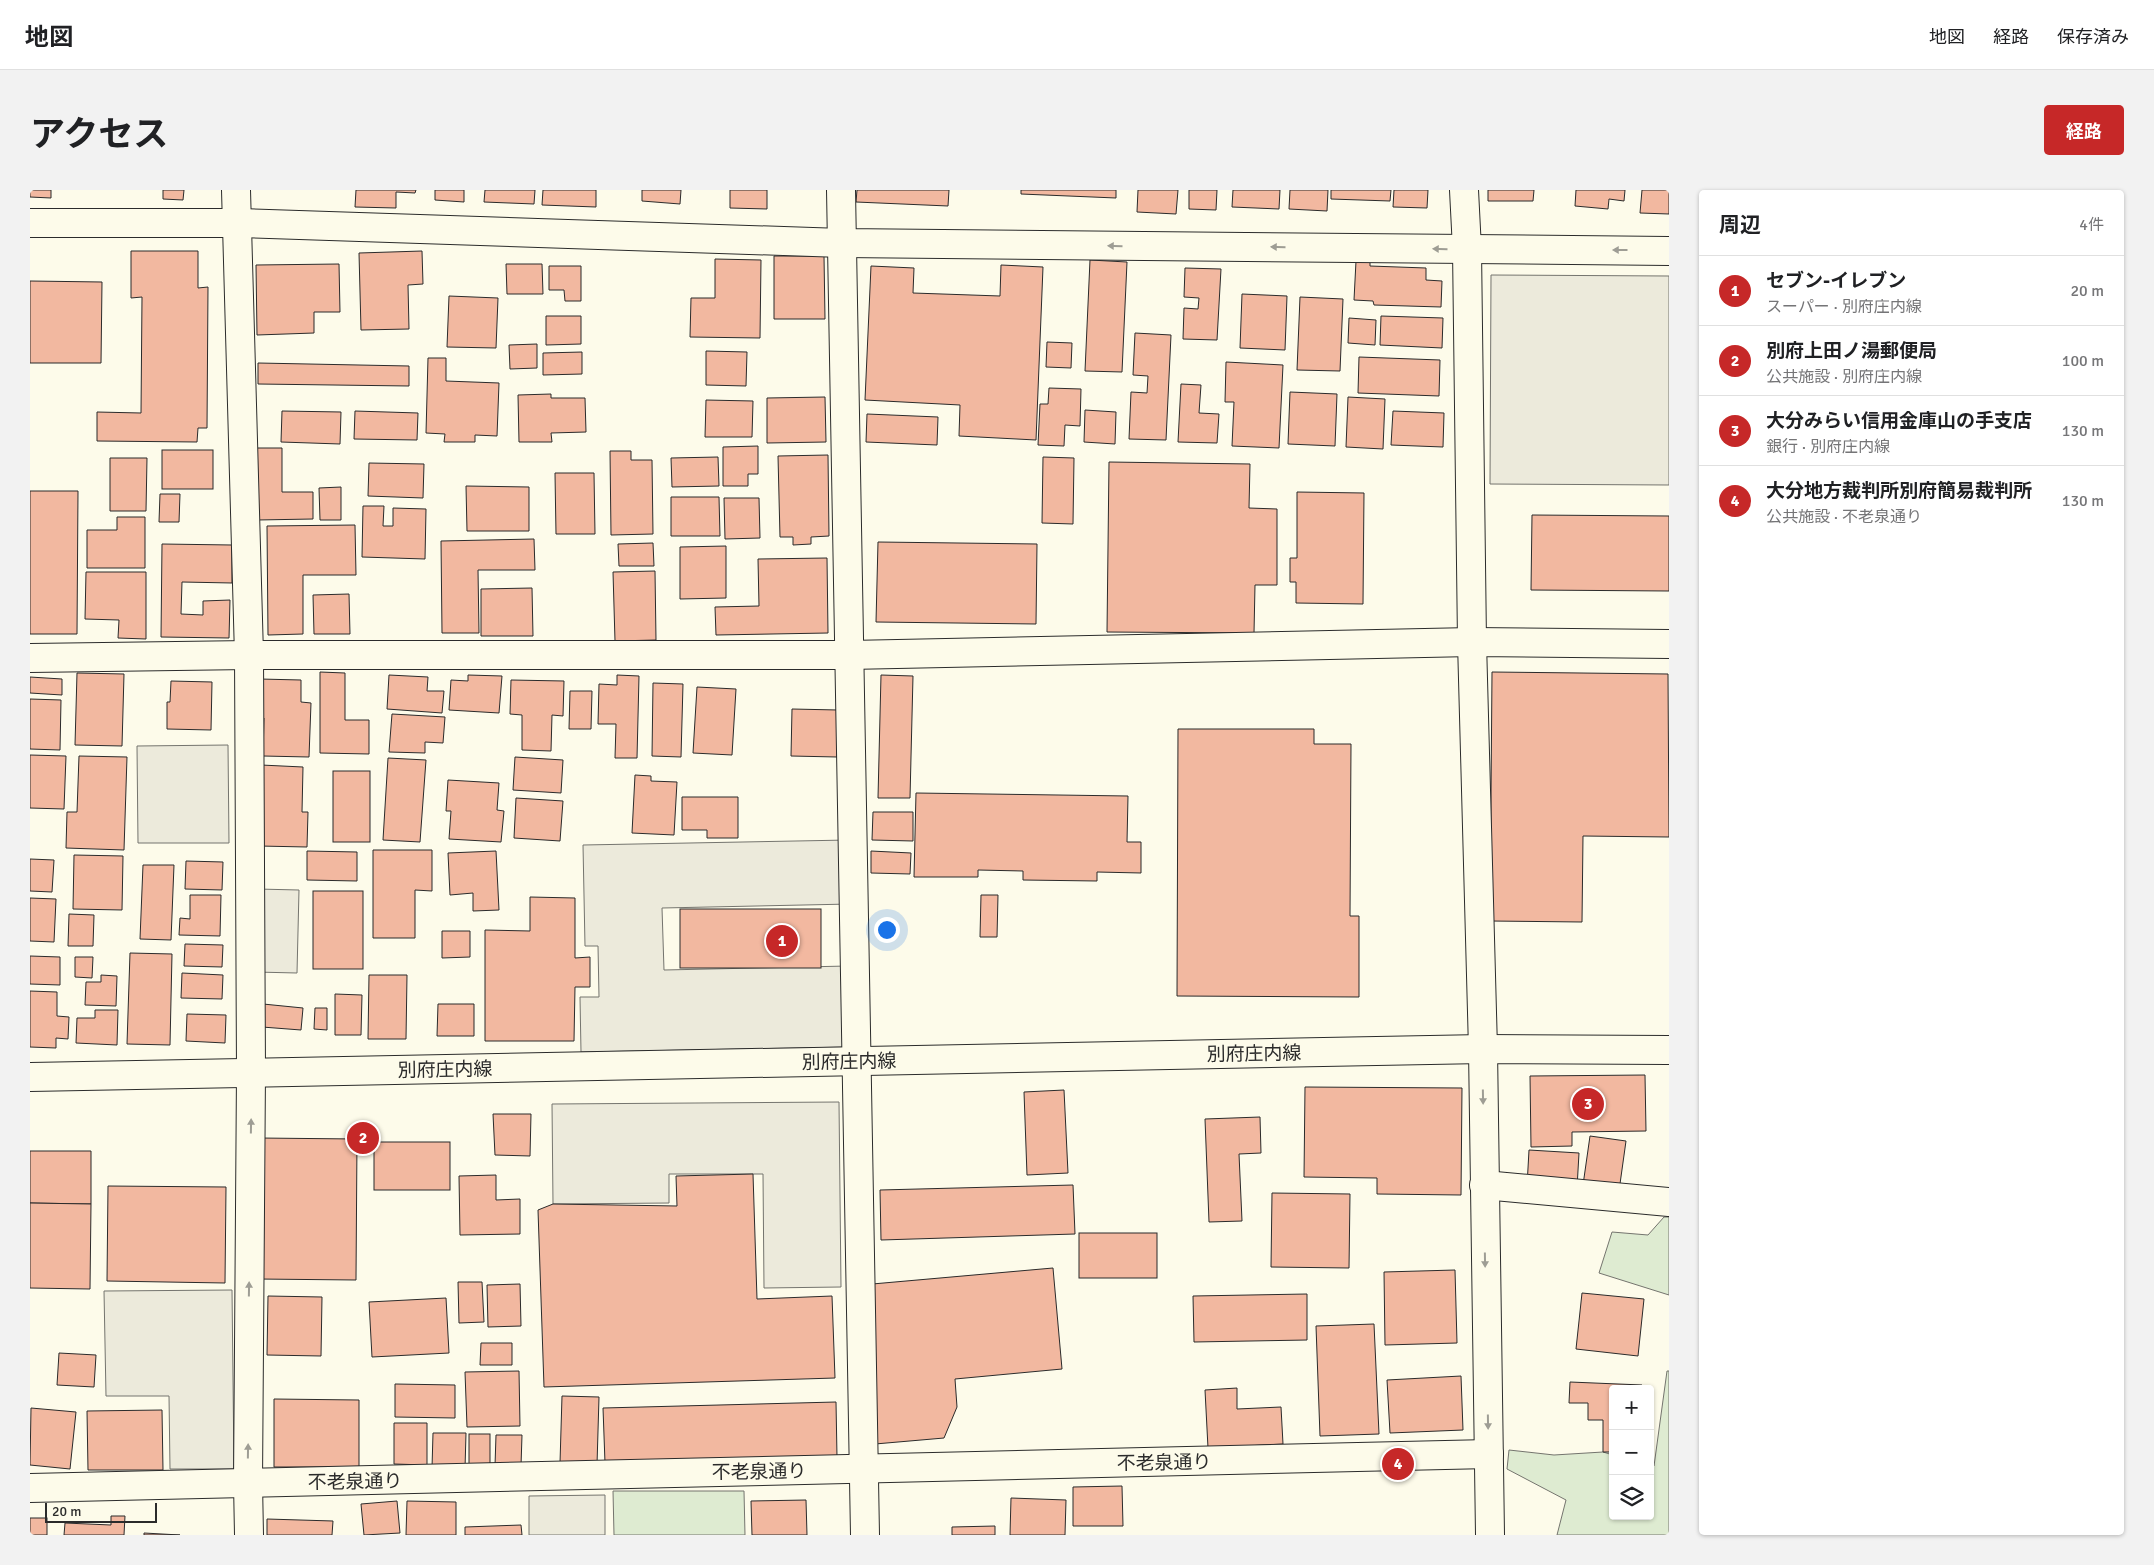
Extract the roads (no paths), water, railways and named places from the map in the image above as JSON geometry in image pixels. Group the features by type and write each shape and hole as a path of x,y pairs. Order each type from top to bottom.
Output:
{"street":[{"path":"236,190 249,655 251,1072 249,1535"},
{"path":"841,190 865,1535"},
{"path":"1464,190 1467,249 1472,642 1483,1049 1490,1535"},
{"path":"30,222 238,223 842,243 1669,251"},
{"path":"30,658 249,655 849,654 1472,642 1669,644"},
{"name":"別府庄内線","path":"30,1077 1483,1049 1669,1050"},
{"path":"1484,1185 1669,1202"},
{"name":"不老泉通り","path":"30,1488 1489,1454"}],"place":[{"name":"セブン-イレブン","path":"782,941"},
{"name":"大分みらい信用金庫山の手支店","path":"1588,1104"},
{"name":"別府上田ノ湯郵便局","path":"363,1138"},
{"name":"大分地方裁判所別府簡易裁判所","path":"1398,1464"}]}
